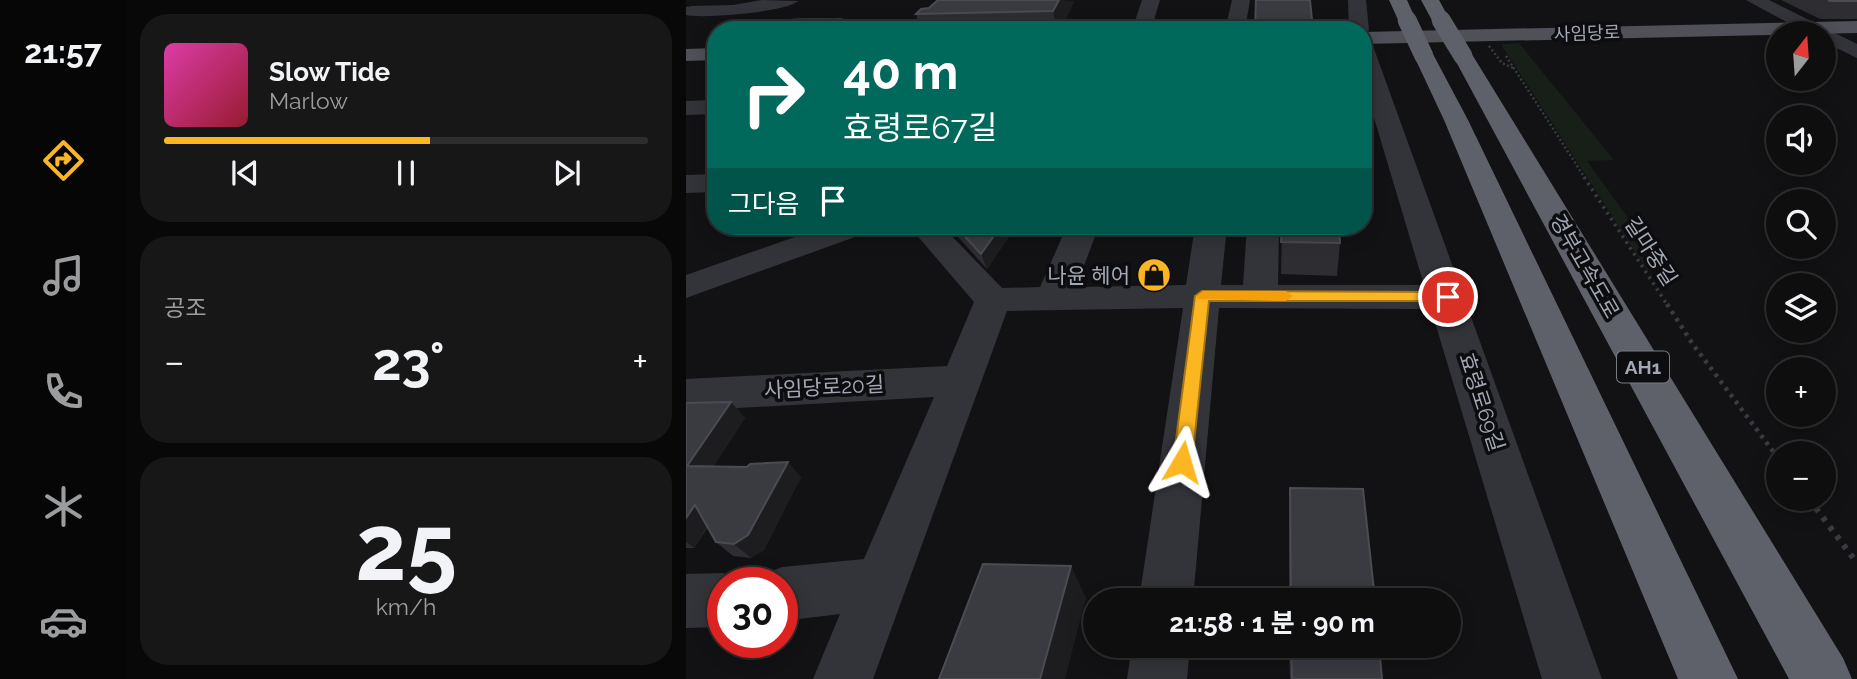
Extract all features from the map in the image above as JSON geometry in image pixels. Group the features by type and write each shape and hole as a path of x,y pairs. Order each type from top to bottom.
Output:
{"highway":[{"path":"1398,0 1456,120 1708,679"},
{"name":"경부고속도로","path":"1430,0 1822,679"}],"main road":[{"name":"사임당로","path":"1836,30 1857,27"},
{"name":"사임당로","path":"1372,38 1766,33"},
{"path":"686,55 707,54"}],"street":[{"path":"689,12 711,0"},
{"path":"1144,21 1151,0"},
{"path":"1237,21 1241,0"},
{"path":"1357,0 1358,21"},
{"path":"1755,0 1797,21"},
{"path":"689,12 789,1"},
{"path":"716,21 735,9"},
{"name":"사임당로","path":"1836,41 1857,52"},
{"name":"효령로69길","path":"1372,89 1448,297 1572,679"},
{"path":"686,107 707,107"},
{"path":"686,184 707,183"},
{"path":"686,287 830,235"},
{"path":"933,235 993,300 1202,296 1448,297"},
{"path":"1052,299 1079,235"},
{"path":"1167,588 1210,235"},
{"path":"1260,296 1263,235"},
{"path":"843,679 993,300"},
{"name":"사임당로20길","path":"686,395 961,380"},
{"path":"798,592 880,584"},
{"path":"686,601 707,600"},
{"path":"1157,679 1160,658"}],"path":[{"name":"길마중길","path":"1506,56 1692,343 1766,442"},
{"path":"1818,511 1857,563"}],"shaded area":[{"path":"1519,43 1614,160 1587,161 1666,270 1647,270 1501,44"}],"building":[{"path":"938,0 1059,0 1053,11 916,14"},
{"path":"1256,0 1310,0 1312,21 1255,21"},
{"path":"963,235 995,235 981,254"},
{"path":"1281,235 1340,235 1340,243 1281,242"},
{"path":"731,402 687,466 747,467 750,464 788,462 748,535 734,544 716,542 695,505 686,518 686,403"},
{"path":"1290,488 1363,489 1374,588 1291,588"},
{"path":"983,564 1071,566 1040,679 939,679"},
{"path":"1291,658 1380,658 1382,679 1292,679"}],"slow traffic":[{"path":"1203,296 1286,296"}],"place":[{"name":"나윤 헤어","path":"1154,275"}],"route":[{"path":"1182,462 1202,296 1448,297"}]}
